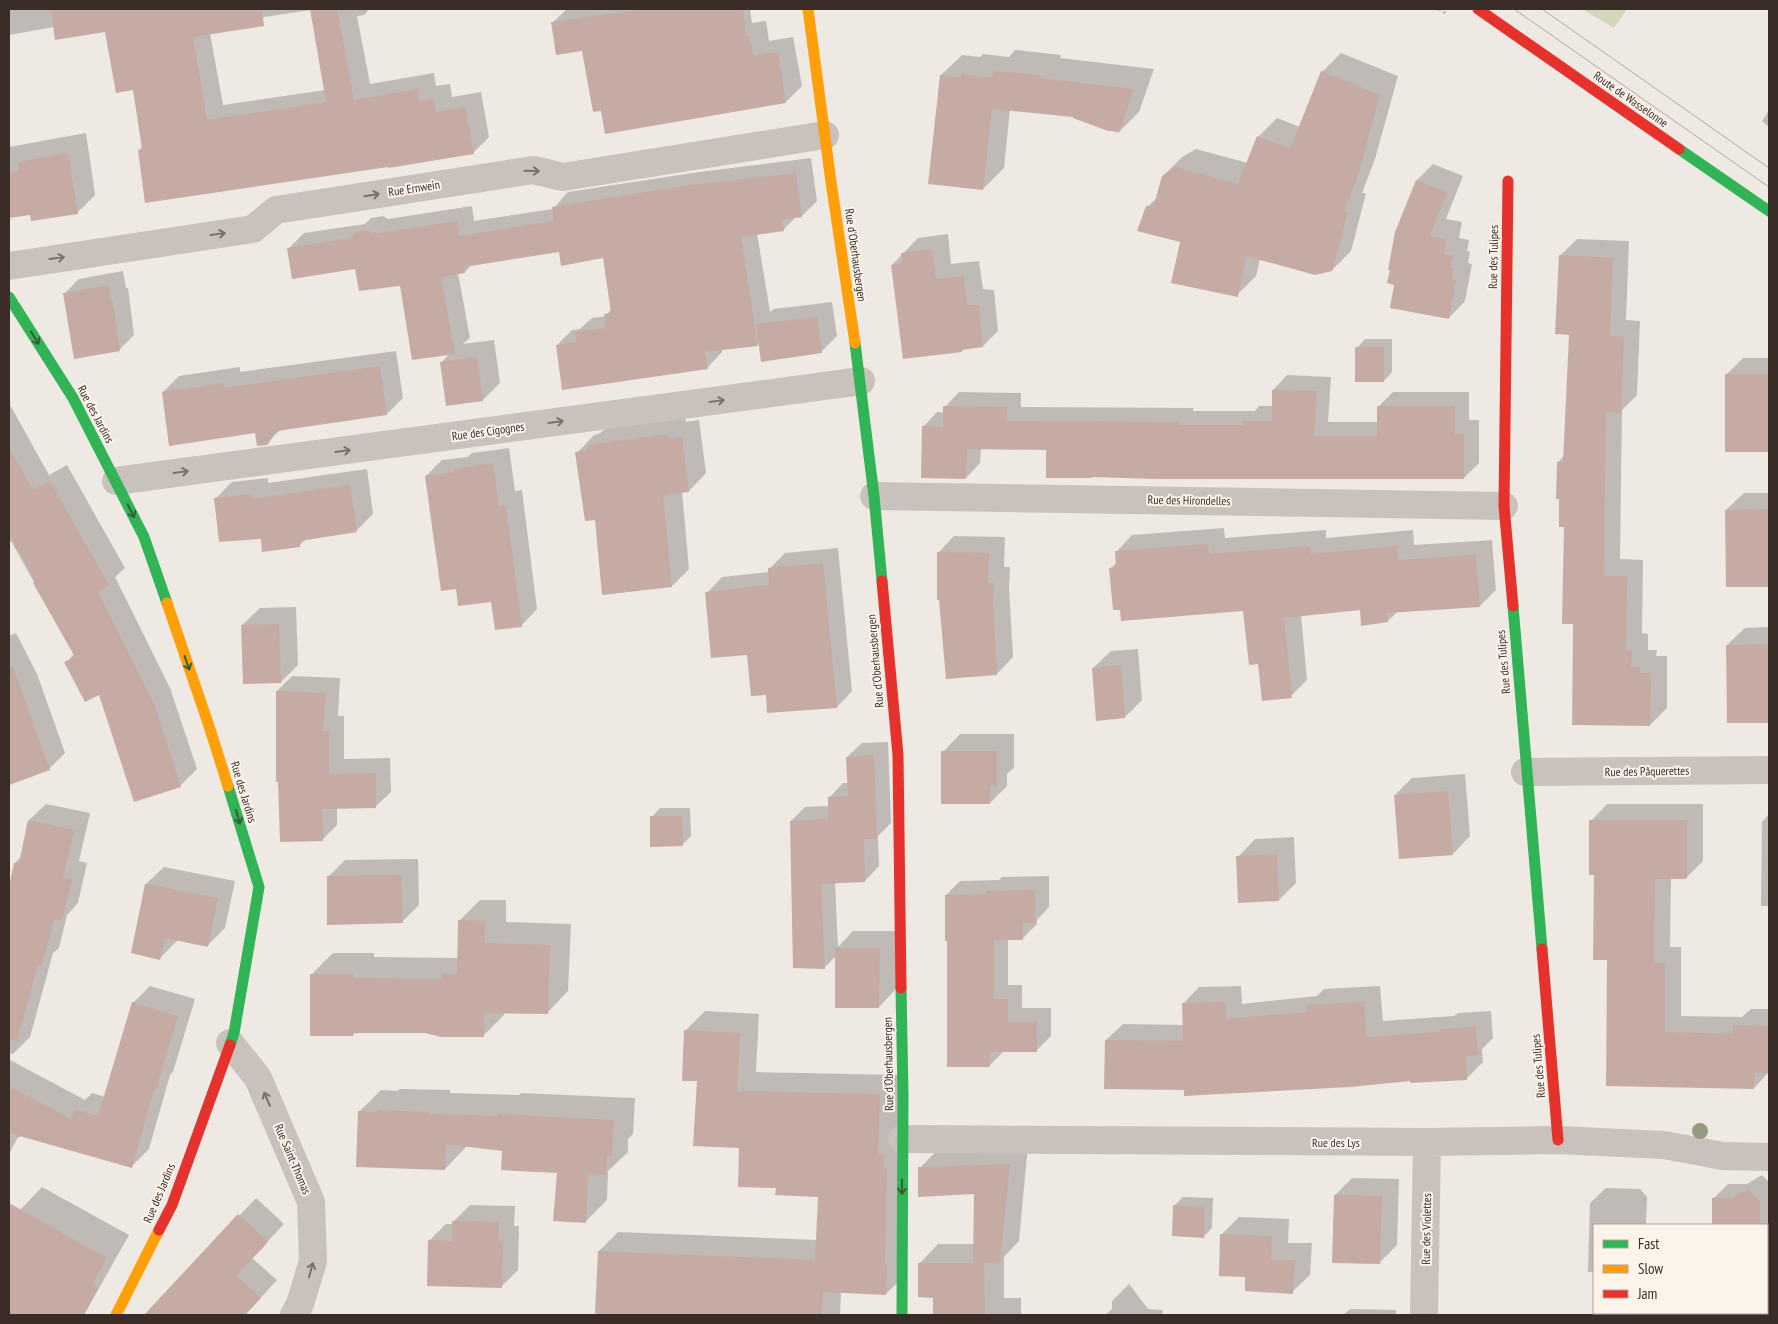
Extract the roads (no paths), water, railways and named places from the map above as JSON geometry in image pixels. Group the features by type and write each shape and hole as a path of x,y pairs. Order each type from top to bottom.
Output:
{"street":[{"name":"Rue d'Oberhausbergen","path":"808,9 861,381 874,496 898,755 902,1315"},
{"name":"Route de Wasselonne","path":"1478,9 1769,211"},
{"name":"Rue Ernwein","path":"9,266 253,229 276,210 533,170 563,177 825,135"},
{"name":"Rue des Tulipes","path":"1508,181 1504,506 1525,772 1558,1140"},
{"name":"Rue des Jardins","path":"9,297 73,398 144,537 208,723 259,886 234,1033 172,1205 116,1315"},
{"name":"Rue des Cigognes","path":"116,481 861,381"},
{"name":"Rue des Hirondelles","path":"874,496 1504,506"},
{"name":"Rue des Pâquerettes","path":"1525,772 1769,770"},
{"name":"Rue Saint-Thomas","path":"230,1043 258,1078 311,1202 313,1261 300,1304 294,1315"},
{"name":"Rue des Lys","path":"902,1139 1427,1142 1558,1140 1664,1145 1723,1156 1769,1157"},
{"name":"Rue des Violettes","path":"1424,1315 1427,1142"}],"tram line":[{"path":"1514,9 1769,187"},
{"path":"1542,9 1769,168"}]}
